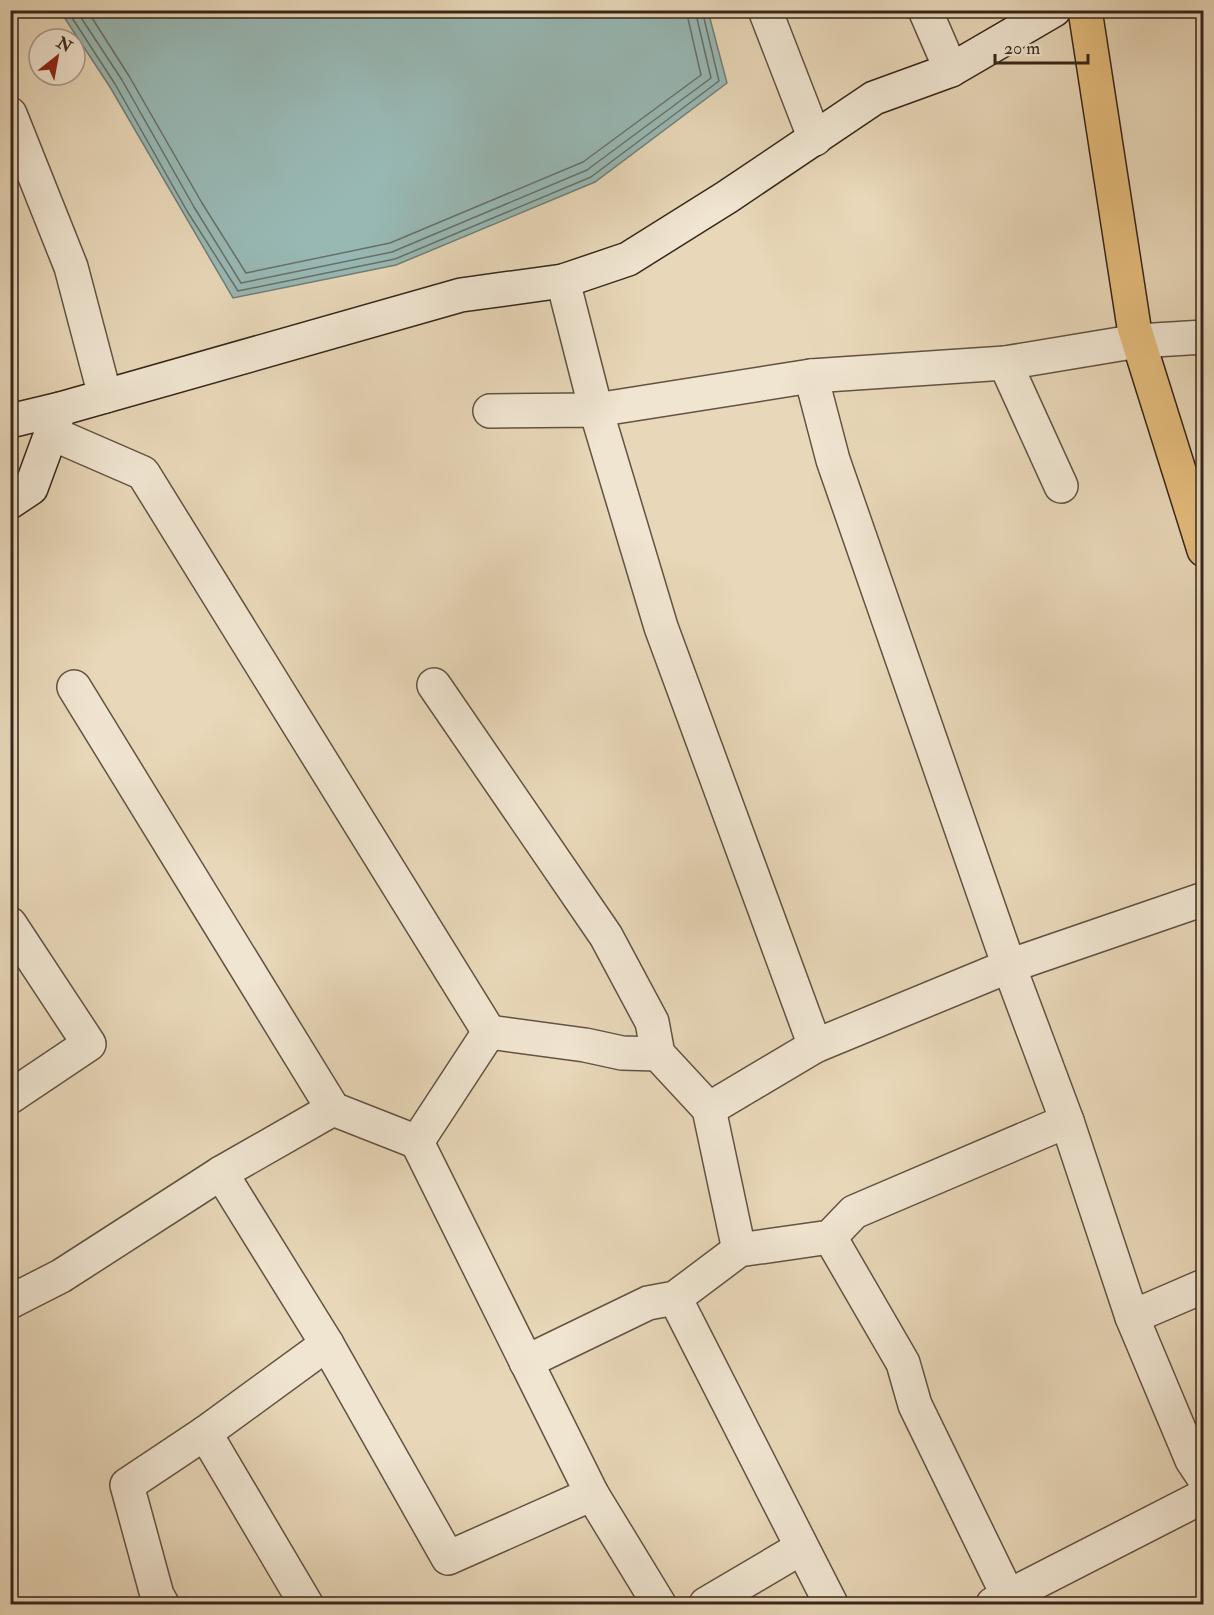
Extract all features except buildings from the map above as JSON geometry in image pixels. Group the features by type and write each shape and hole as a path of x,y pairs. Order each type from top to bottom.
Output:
{"main road":[{"path":"1085,10 1138,340 1203,550"}],"street":[{"path":"765,10 815,140"},
{"path":"925,10 951,70"},
{"path":"10,421 55,421 105,396 461,295 563,281 628,259 815,140 874,98 951,70 1054,10"},
{"path":"10,114 71,267 105,396"},
{"path":"563,281 596,410 661,627 815,1046"},
{"path":"490,411 596,410 811,376 1005,363 1138,340 1203,337"},
{"path":"1005,363 1061,486"},
{"path":"811,376 833,460 1009,966 1067,1121 1132,1317 1192,1460 1203,1478"},
{"path":"10,502 31,488 55,421"},
{"path":"55,421 143,473 489,1032"},
{"path":"434,685 606,936 652,1022 658,1054 709,1109 739,1250"},
{"path":"74,687 333,1109 417,1142 592,1494 659,1605"},
{"path":"709,1109 815,1046 1009,966 1203,899"},
{"path":"10,924 89,1044 10,1097"},
{"path":"489,1032 585,1045 622,1053 658,1054"},
{"path":"417,1142 489,1032"},
{"path":"10,1302 61,1276 222,1173 333,1109"},
{"path":"526,1362 648,1303 675,1298 739,1250 830,1237 854,1212 1067,1121"},
{"path":"222,1173 327,1344 448,1558 592,1494"},
{"path":"830,1237 903,1364 915,1405 1004,1602 1203,1496"},
{"path":"1132,1317 1203,1286"},
{"path":"675,1298 831,1605"},
{"path":"162,1605 156,1595 127,1485 205,1433 327,1344"},
{"path":"205,1433 306,1605"},
{"path":"706,1605 801,1548"}],"water":[{"path":"60,11 708,11 727,83 595,182 396,265 233,298 110,87 87,52 87,27 71,27"}]}
